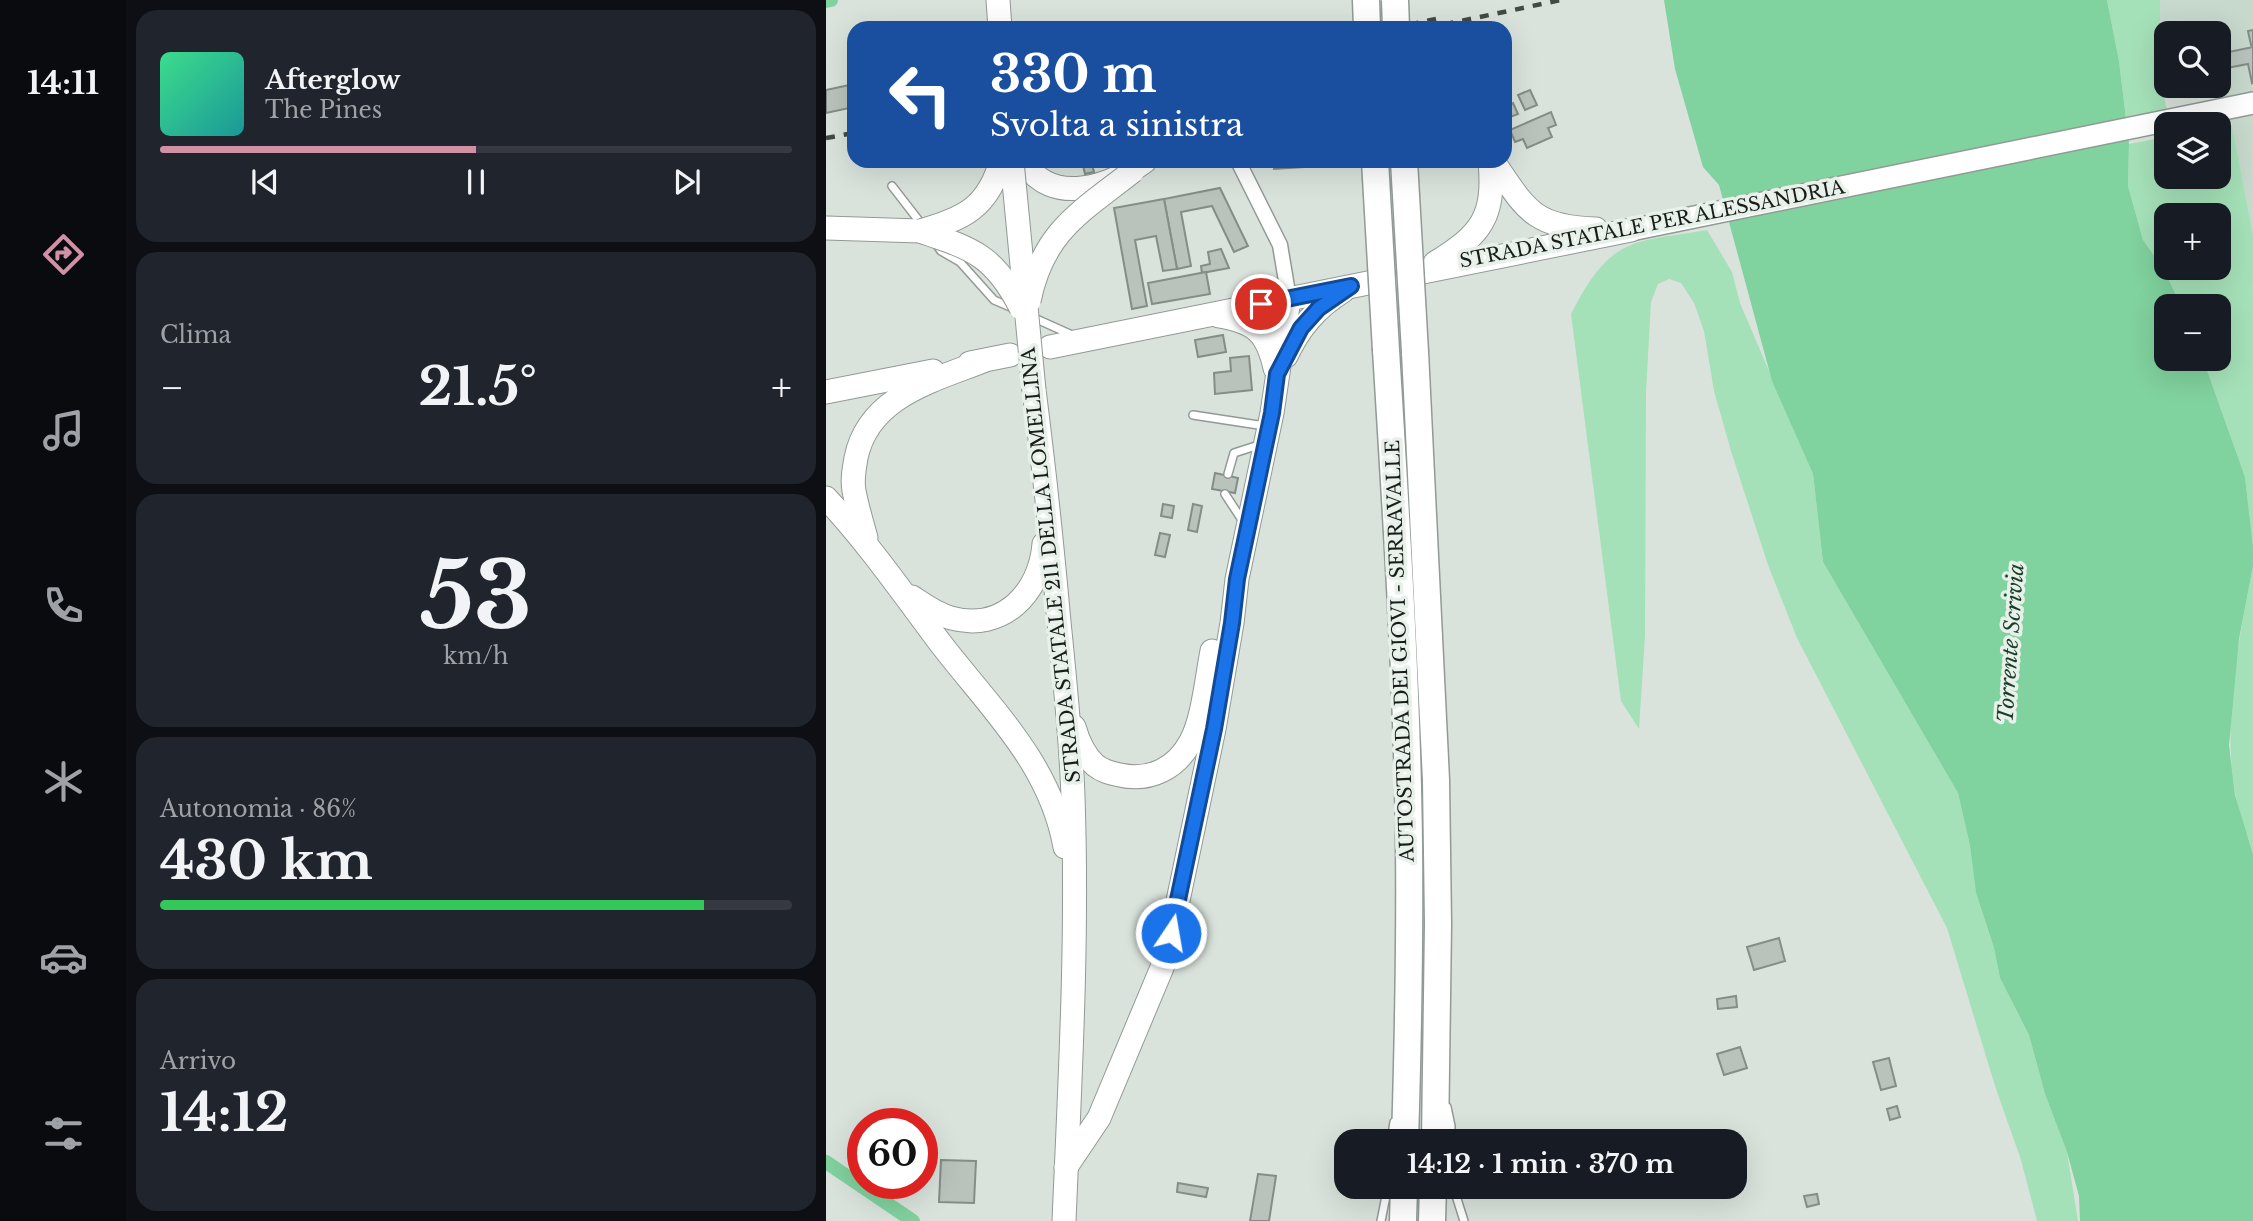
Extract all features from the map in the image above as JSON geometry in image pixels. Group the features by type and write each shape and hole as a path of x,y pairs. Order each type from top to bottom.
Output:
{"highway":[{"path":"1366,0 1367,21"},
{"path":"1395,0 1396,21"},
{"name":"AUTOSTRADA DEI GIOVI - SERRAVALLE","path":"1375,168 1397,533 1408,803 1409,1060 1406,1129"},
{"name":"AUTOSTRADA DEI GIOVI - SERRAVALLE","path":"1404,168 1436,779 1437,1059 1434,1129"},
{"path":"1403,1221 1404,1199"},
{"path":"1432,1221 1433,1199"}],"main road":[{"path":"999,0 1000,21"},
{"name":"STRADA STATALE PER ALESSANDRIA","path":"1050,347 2253,103"},
{"path":"919,231 965,216 988,192 998,168"},
{"name":"STRADA STATALE 211 DELLA LOMELLINA","path":"1013,168 1026,317 1047,492 1073,793 1074,902 1064,1221"},
{"path":"1031,168 1052,185 1079,189 1098,186 1135,168"},
{"path":"1026,317 1033,283 1049,246 1061,229 1136,168"},
{"path":"1423,271 1467,242 1486,217 1491,193 1491,168"},
{"path":"1496,168 1518,200 1546,221 1578,229 1631,230"},
{"path":"826,228 919,231 965,246 990,262 1011,288 1026,317"},
{"path":"1277,374 1301,328 1319,308 1351,286"},
{"path":"1066,1167 1099,1118 1166,958 1214,729 1237,579 1267,435 1289,299"},
{"path":"1206,314 1244,321 1255,327 1268,342 1277,374"},
{"path":"826,392 1010,355"},
{"path":"868,545 853,488 858,447 866,429 893,400 919,386 983,361"},
{"path":"826,387 869,383"},
{"path":"901,589 932,611 951,618 990,618 1009,610 1023,599 1041,567 1047,492"},
{"path":"826,498 868,545 1025,750 1041,775 1063,838 1074,902"},
{"path":"1068,712 1085,752 1094,764 1107,773 1132,778 1152,775 1169,767 1193,738 1214,642 1237,579"}],"street":[{"path":"1241,168 1280,246 1289,299"}],"lane":[{"path":"891,186 941,251 960,262 994,300 1082,340"},
{"path":"1193,415 1267,435"},
{"path":"1228,474 1234,453 1267,435"},
{"path":"1225,494 1247,528"},
{"path":"1437,1059 1451,1129"},
{"path":"1394,1129 1409,1060"},
{"path":"1381,1221 1385,1199"},
{"path":"1457,1199 1464,1221"}],"shaded area":[{"path":"2107,0 2160,0 2160,21 2154,21 2154,98 2164,98 2167,111 2126,119 2119,61"},
{"path":"2160,0 2253,0 2253,235 2231,112 2225,98 2231,98 2231,21 2160,21"},
{"path":"2232,125 2253,235 2253,546 2245,477 2207,371 2231,371 2231,294 2175,294 2169,280 2231,280 2231,203 2154,203 2154,255 2143,240 2128,186 2129,144 2154,139 2154,189 2231,189"},
{"path":"1707,230 1732,272 1740,303 1813,474 1823,562 1958,793 1970,846 1976,893 1994,948 2000,978 2029,1035 2045,1094 2067,1152 2078,1221 2037,1221 2021,1160 1995,1086 1947,928 1797,638 1768,565 1731,451 1714,391 1704,331 1694,303 1681,283 1669,279 1658,284 1651,302 1646,392 1645,636 1639,729 1621,701 1571,314 1595,274 1621,250 1648,240"},
{"path":"2253,566 2253,854 2236,800 2230,735 2234,679"}],"water":[{"name":"Torrente Scrivia","path":"1664,0 2107,0 2119,61 2129,144 2128,186 2143,240 2154,255 2154,280 2169,280 2175,294 2154,294 2154,371 2207,371 2245,477 2253,566 2239,639 2229,745 2235,795 2253,854 2253,1221 2080,1221 2079,1196 2067,1152 2045,1094 2029,1035 2000,978 1994,948 1976,893 1970,846 1958,793 1823,562 1813,474 1772,381 1719,185 1703,167 1675,69"}],"building":[{"path":"2253,30 2253,45 2251,45 2248,31"},
{"path":"2253,47 2252,83 2248,64 2231,67 2231,52"},
{"path":"847,86 847,108 826,113 826,90"},
{"path":"1530,90 1537,105 1525,110 1518,95"},
{"path":"1512,104 1518,114 1512,116"},
{"path":"1551,112 1556,125 1548,128 1552,137 1527,148 1523,139 1515,142 1512,129"},
{"path":"1084,168 1093,168 1094,172 1085,174"},
{"path":"1220,188 1248,246 1234,252 1212,206 1181,212 1191,266 1177,269 1164,199"},
{"path":"1164,199 1177,269 1163,271 1156,236 1135,240 1147,306 1132,309 1114,208"},
{"path":"1221,249 1229,268 1202,273 1201,266 1210,264 1208,252"},
{"path":"1206,272 1210,294 1152,304 1148,283"},
{"path":"1223,335 1226,352 1198,357 1195,340"},
{"path":"1249,356 1252,390 1215,394 1214,373 1231,371 1230,358"},
{"path":"1215,473 1238,478 1235,493 1212,489"},
{"path":"1163,504 1174,506 1172,518 1161,516"},
{"path":"1193,504 1202,506 1197,532 1188,530"},
{"path":"1160,533 1170,535 1165,557 1155,555"},
{"path":"1779,938 1785,961 1754,970 1747,947"},
{"path":"1736,996 1737,1007 1718,1009 1717,999"},
{"path":"1740,1047 1747,1068 1724,1075 1717,1054"},
{"path":"1889,1058 1896,1086 1881,1090 1873,1062"},
{"path":"1897,1106 1900,1117 1890,1120 1887,1109"},
{"path":"941,1160 976,1161 974,1203 939,1202"},
{"path":"1258,1174 1276,1176 1269,1221 1250,1221"},
{"path":"1178,1183 1208,1188 1206,1197 1177,1192"},
{"path":"1817,1194 1819,1204 1807,1207 1804,1196"}],"waterway":[{"path":"826,1 831,0"},
{"path":"826,1162 913,1221"}],"railway":[{"path":"1460,21 1561,0"},
{"path":"1426,21 1436,19"},
{"path":"826,138 847,134"}],"route":[{"path":"1171,933 1214,729 1237,579 1272,413 1277,374 1292,343 1310,317 1351,286 1261,304"}]}
